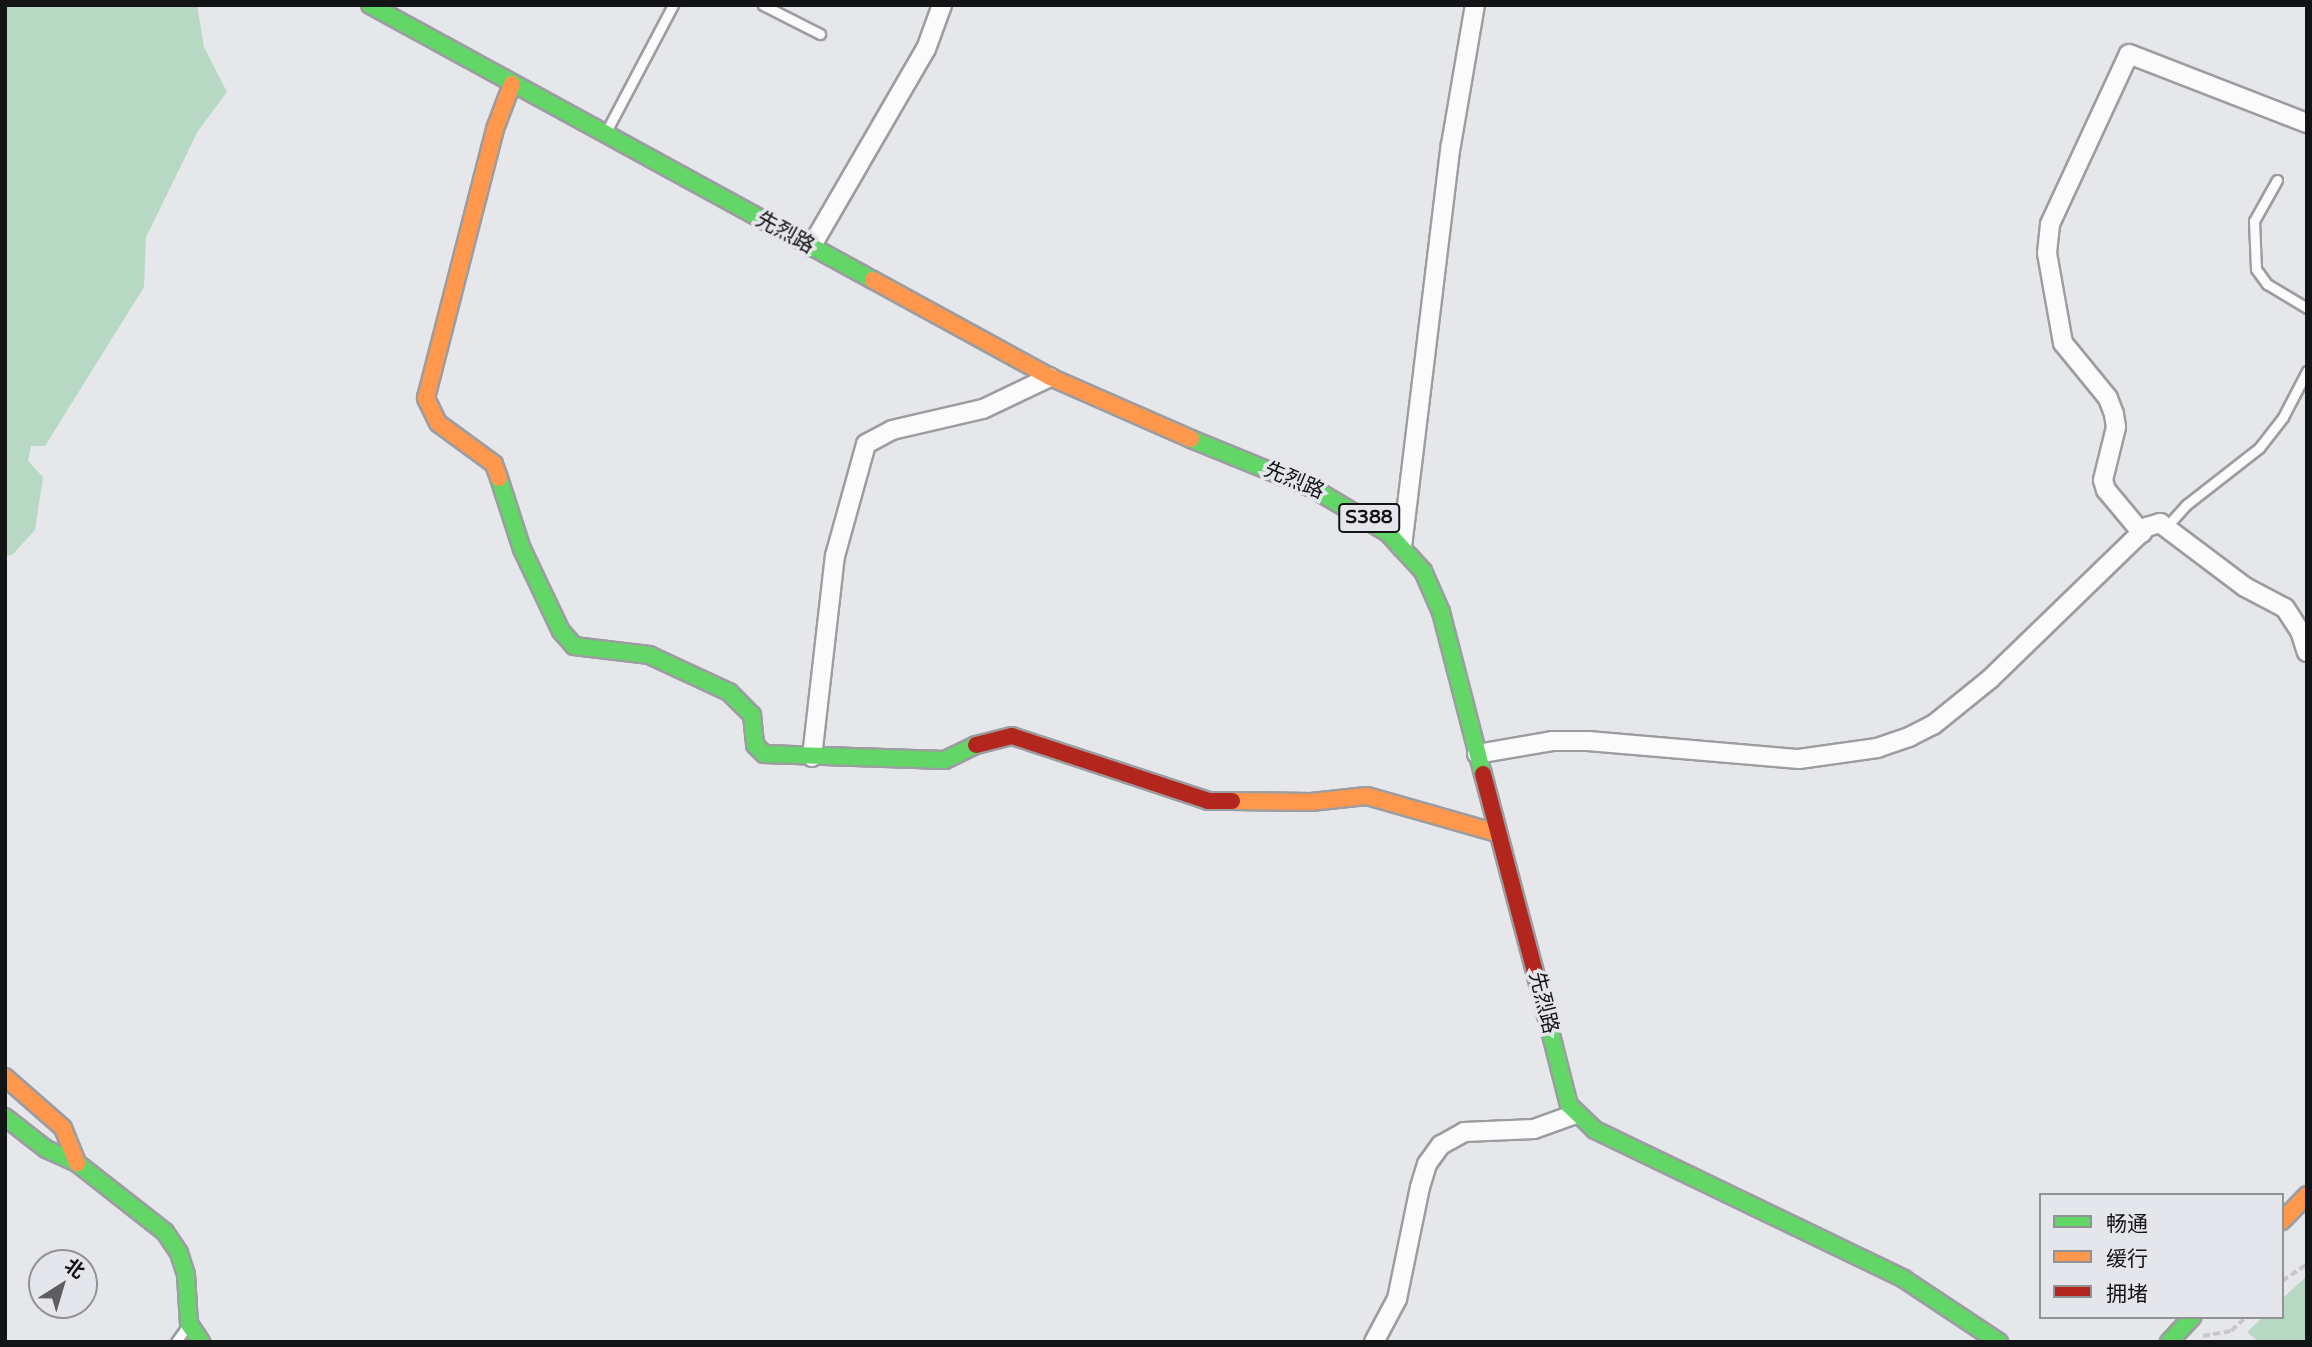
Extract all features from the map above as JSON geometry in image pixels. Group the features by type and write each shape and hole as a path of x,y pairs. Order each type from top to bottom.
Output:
{"main road":[{"name":"先烈路","path":"370,5 1050,377 1115,409 1314,489 1373,521 1402,547 1433,589 1564,1093 1576,1114"},
{"path":"512,84 495,129 425,389 430,411 438,424 494,464 522,549 569,641 582,650 649,655 729,692 752,715 756,749 772,755 945,760 980,743 1012,736 1208,801 1311,802 1367,796 1497,833"},
{"path":"5,1077 63,1128 77,1163"},
{"path":"1576,1114 1595,1129 1904,1279 2000,1342"},
{"path":"5,1117 46,1149 77,1163 165,1232 179,1253 186,1275 189,1324 201,1342"},
{"path":"2306,1196 2284,1219 2307,1228"},
{"path":"2169,1342 2187,1323"}],"street":[{"path":"811,247 926,49 942,5"},
{"path":"1402,547 1451,145 1475,5"},
{"path":"2142,533 2106,490 2103,480 2116,427 2114,414 2108,398 2063,343 2047,253 2050,224 2129,54 2307,123"},
{"path":"812,757 835,556 866,444 892,430 983,409 1050,377"},
{"path":"1477,754 1552,741 1669,746 1761,759 1799,759 1877,748 1933,725 1990,680 2142,533 2155,524 2168,525 2245,587 2285,608 2300,631 2307,652"},
{"path":"1374,1342 1397,1299 1420,1187 1427,1164 1441,1145 1464,1132 1534,1129 1576,1114"}],"lane":[{"path":"605,134 673,5"},
{"path":"763,5 820,34"},
{"path":"2277,180 2254,221 2256,270 2267,284 2307,308"},
{"path":"2168,525 2259,448 2283,417 2307,371"},
{"path":"176,1342 189,1324"}],"path":[{"path":"2284,1280 2307,1264"},
{"path":"2187,1323 2207,1338 2218,1336 2243,1319"}],"green space":[{"path":"5,5 197,5 204,47 227,92 198,131 146,237 144,287 45,446 31,446 28,461 43,477 35,530 12,555 5,556"},
{"path":"2307,1276 2307,1342 2259,1342 2247,1332 2261,1319 2284,1319 2284,1297"}],"traffic: fast":[{"path":"370,5 873,280"},
{"path":"1191,439 1314,489 1388,533 1423,571 1441,612 1483,774"},
{"path":"499,478 522,549 561,631 574,646 649,655 729,692 752,715 755,745 764,754 945,760 976,745"},
{"path":"1545,1011 1569,1105 1595,1130 1904,1279 1999,1342"},
{"path":"5,1117 46,1149 77,1163 165,1232 179,1253 186,1275 189,1324 201,1342"},
{"path":"2169,1342 2190,1319"}],"traffic: slow":[{"path":"499,478 494,464 438,423 426,398 495,129 512,84"},
{"path":"873,280 1050,377 1191,439"},
{"path":"1232,801 1311,802 1367,796 1497,833"},
{"path":"5,1077 63,1128 77,1163"},
{"path":"2284,1219 2307,1195"}],"traffic: jam":[{"path":"976,745 1012,736 1208,801 1232,801"},
{"path":"1483,774 1545,1011"}]}
